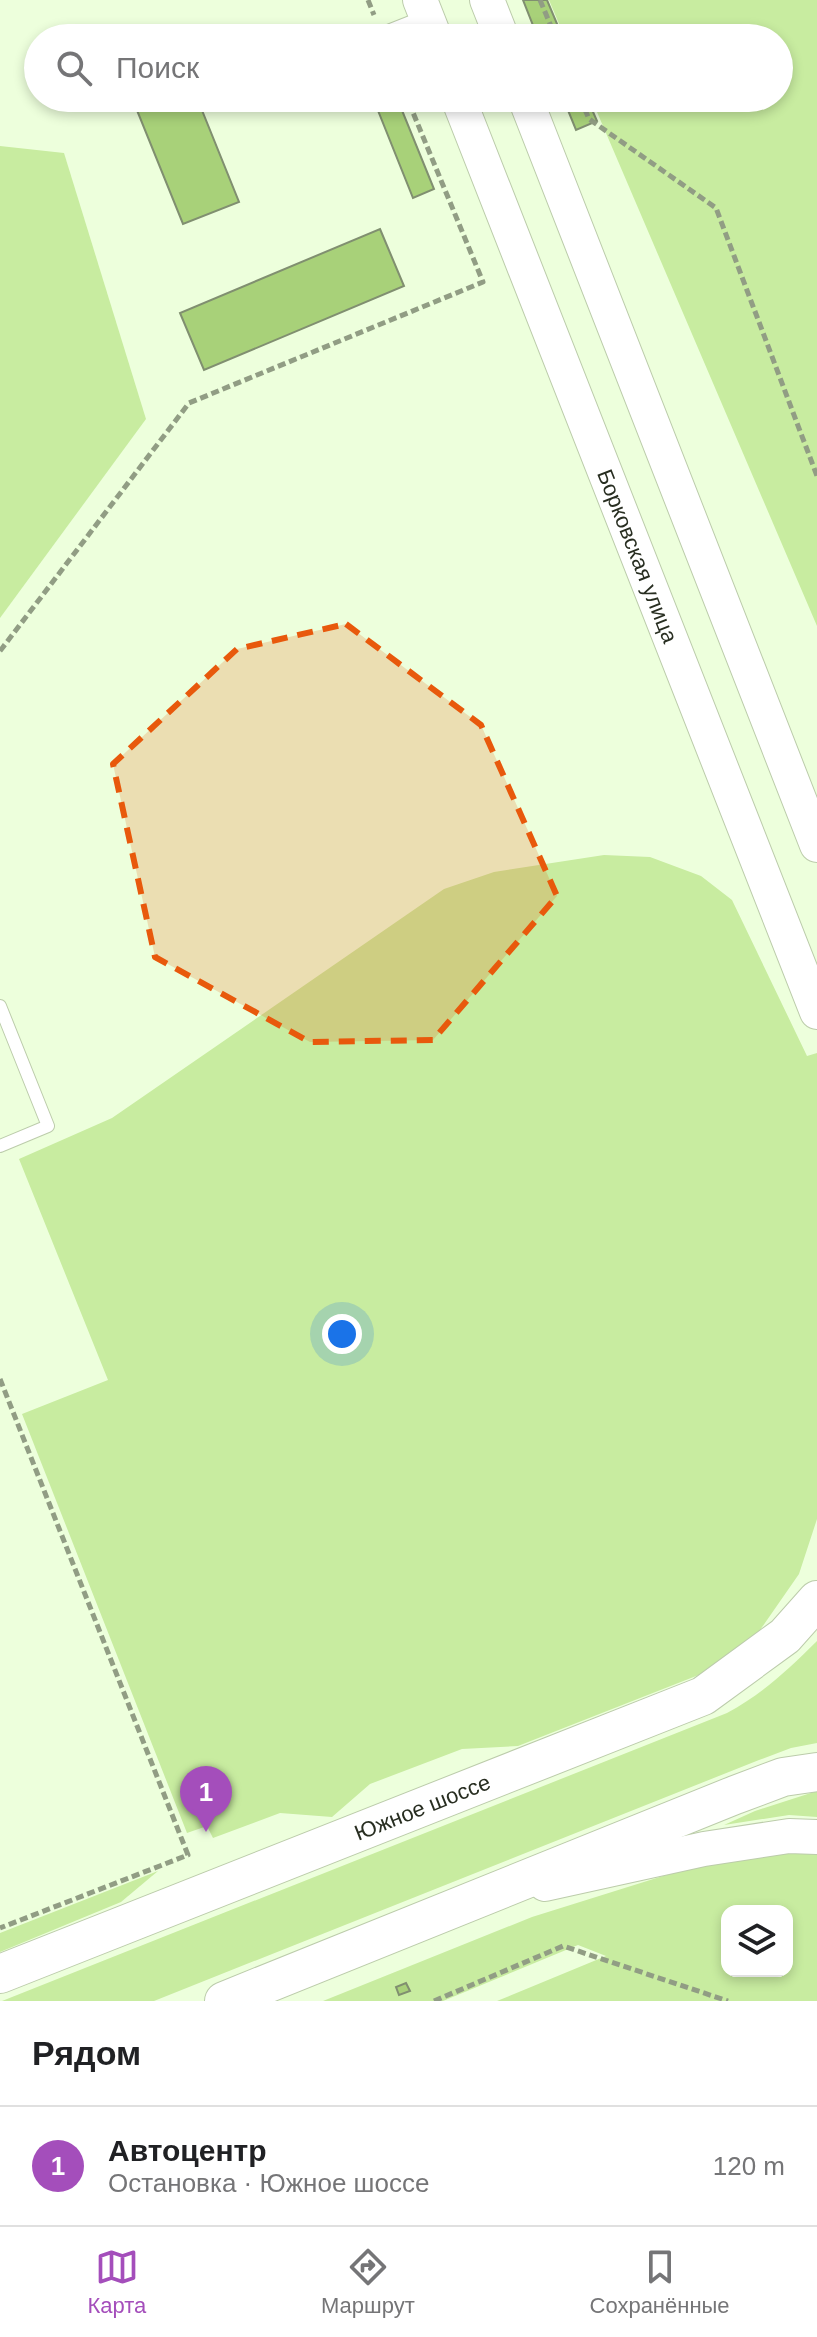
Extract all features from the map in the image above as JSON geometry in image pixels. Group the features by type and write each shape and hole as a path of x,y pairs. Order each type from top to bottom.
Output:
{"main road":[{"path":"487,0 496,24"},
{"name":"Борковская улица","path":"463,112 817,1012"},
{"path":"530,112 817,845"},
{"name":"Южное шоссе","path":"0,1974 703,1696 785,1636 817,1600"},
{"path":"224,2001 735,1795 783,1777 817,1772"},
{"path":"400,1930 555,1882 718,1847 789,1836 817,1837"}],"lane":[{"path":"0,1006 48,1126 0,1146"}],"path":[{"path":"540,0 550,24"},
{"path":"0,651 189,403 483,282 413,112"},
{"path":"586,112 589,119 716,208 817,476"},
{"path":"0,1379 188,1855 0,1928"},
{"path":"434,2001 563,1946 728,2001"}],"highlighted area":[{"path":"346,624 481,725 557,896 433,1040 310,1042 155,957 113,764 237,649"}],"green space":[{"path":"549,0 817,0 817,626 597,112 793,112 793,24 559,24"},
{"path":"0,146 64,153 146,419 0,618"},
{"path":"604,855 650,857 701,876 732,900 807,1056 817,1053 817,1519 799,1574 751,1643 719,1667 518,1746 462,1749 370,1784 332,1817 280,1813 213,1838 207,1826 187,1833 22,1414 108,1380 19,1159 112,1118 444,889 494,872"},
{"path":"817,1641 817,1743 791,1748 759,1760 154,2001 2,2001 727,1713 774,1681"},
{"path":"817,1791 817,1817 789,1815 724,1825 755,1811"},
{"path":"817,1846 817,2001 497,2001 606,1956 578,1945 443,2001 323,2001 532,1917 763,1849"},
{"path":"158,1871 121,1902 0,1952 0,1933"}],"building":[{"path":"523,0 547,0 557,24 532,24"},
{"path":"138,112 203,112 239,202 183,224"},
{"path":"379,112 403,112 434,189 413,198"},
{"path":"569,112 593,112 597,121 576,130"},
{"path":"380,229 404,286 204,370 180,313"},
{"path":"406,1983 410,1991 399,1995 396,1987"}],"place":[{"name":"Автоцентр","path":"206,1832"}]}
